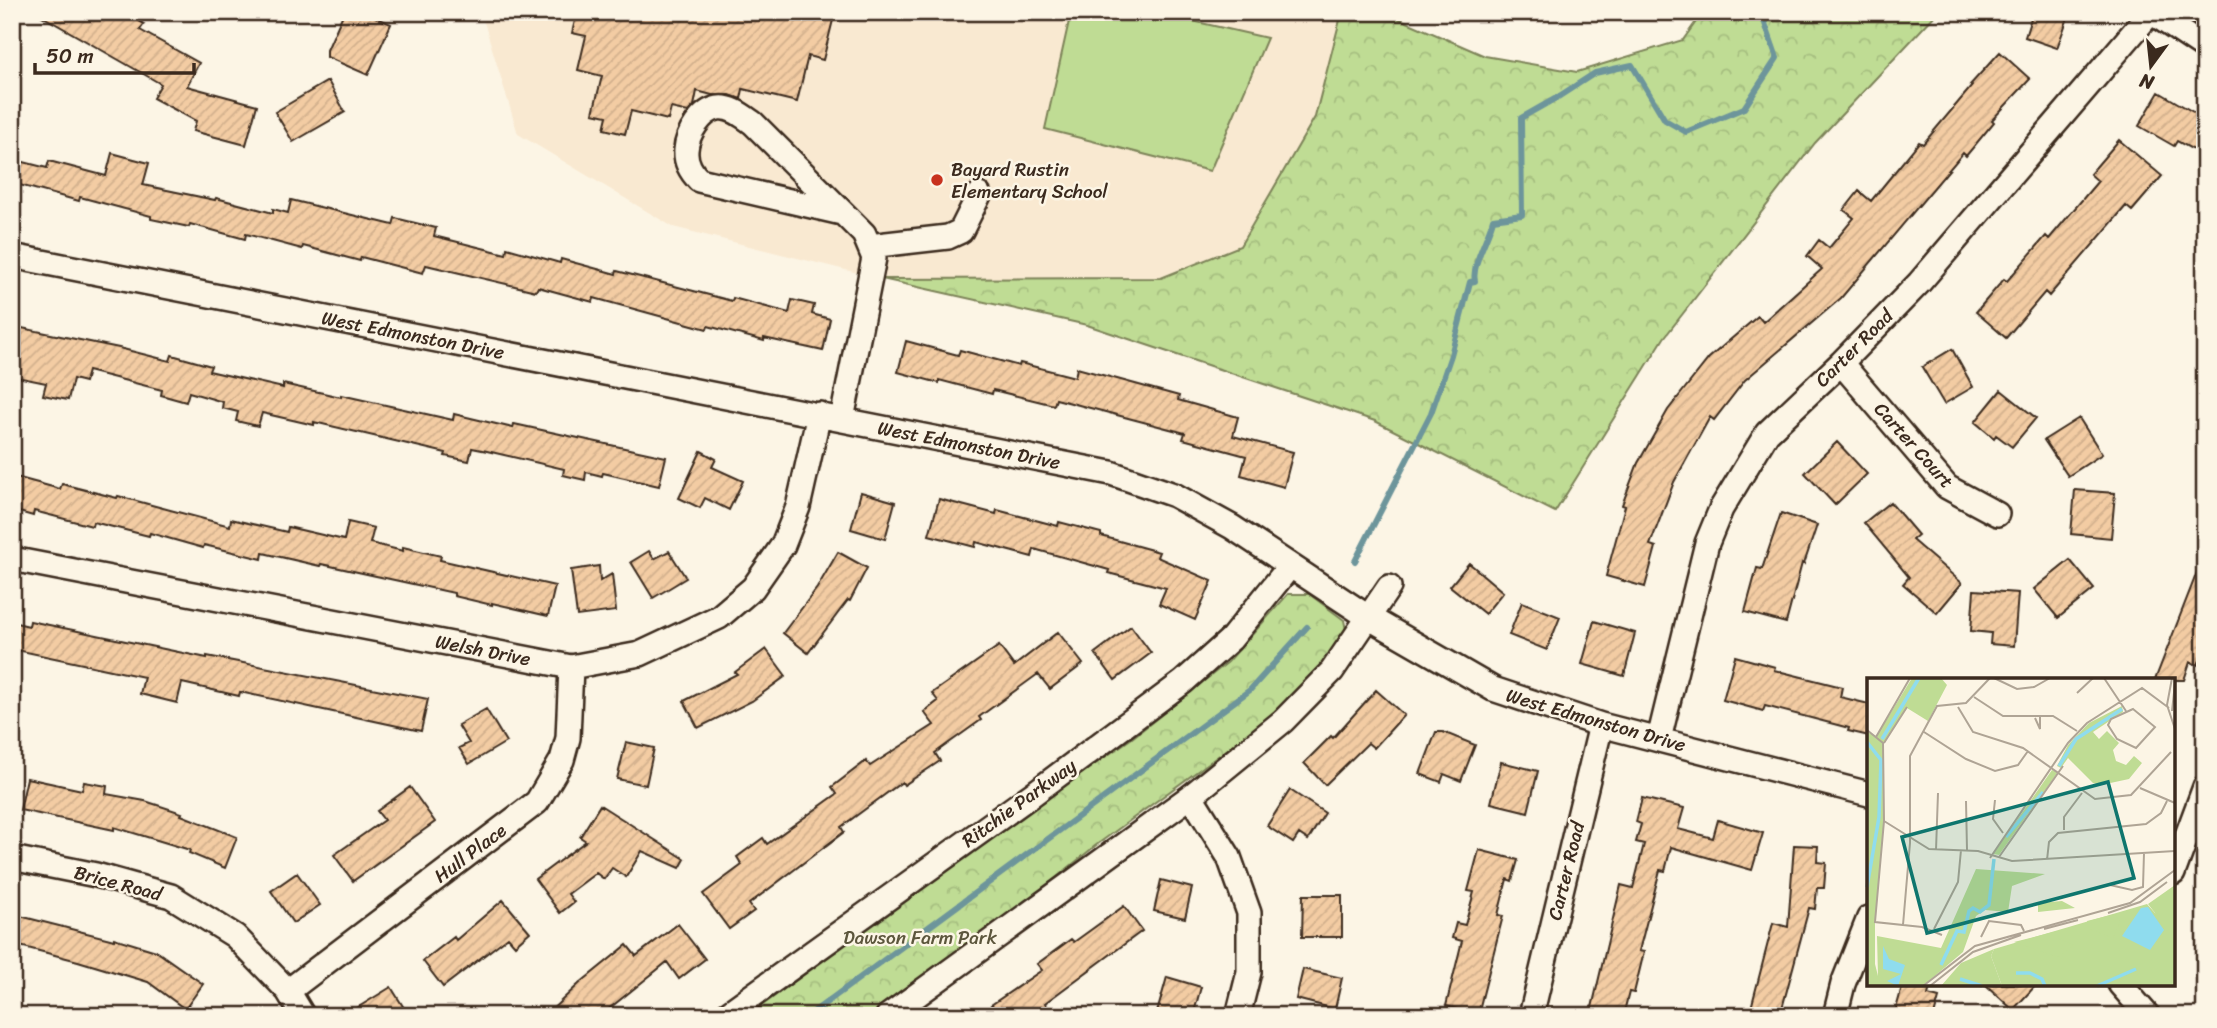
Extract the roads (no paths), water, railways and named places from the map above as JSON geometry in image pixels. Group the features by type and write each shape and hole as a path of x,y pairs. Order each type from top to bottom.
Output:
{"street":[{"path":"2151,12 2205,48"},
{"name":"Carter Road","path":"1659,739 1707,543 1721,509 1767,433 1841,363 1919,283 2151,12"},
{"path":"842,213 699,180 689,170 686,150 691,134 703,114 720,108 735,110 753,123 864,234 874,258 842,419"},
{"path":"869,246 948,237 961,231 979,195"},
{"name":"West Edmonston Drive","path":"12,256 1111,473 1174,495 1232,527 1368,617 1493,689 1601,725 1867,793"},
{"name":"Carter Court","path":"1841,363 1947,487 1997,514"},
{"name":"Welsh Drive","path":"12,559 572,667 640,654 719,617 753,588 783,545 798,507 819,414"},
{"name":"Ritchie Parkway","path":"724,1016 1033,794 1183,682 1231,639 1290,566"},
{"path":"888,1016 1191,796 1283,721 1332,671 1389,587"},
{"name":"Hull Place","path":"288,991 537,802 562,760 568,738 572,667"},
{"name":"Carter Road","path":"1531,1016 1601,725"},
{"path":"2175,868 2205,786"},
{"path":"1191,796 1229,857 1249,913 1249,972 1238,1016"},
{"name":"Brice Road","path":"12,859 96,875 171,896 235,936 288,991 303,1016"},
{"path":"1835,1016 1843,984 1867,923"},
{"path":"2122,986 2138,1004"}],"waterway":[{"path":"1355,561 1431,413 1451,355 1470,282 1475,281 1478,259 1493,219 1522,215 1521,118 1595,73 1632,65 1665,120 1686,132 1744,108 1777,58 1761,12"},
{"path":"808,1016 1250,690 1307,627"}],"place":[{"name":"Bayard Rustin Elementary School","path":"937,180"}],"park label":[{"name":"Dawson Farm Park","path":"920,937"}]}
